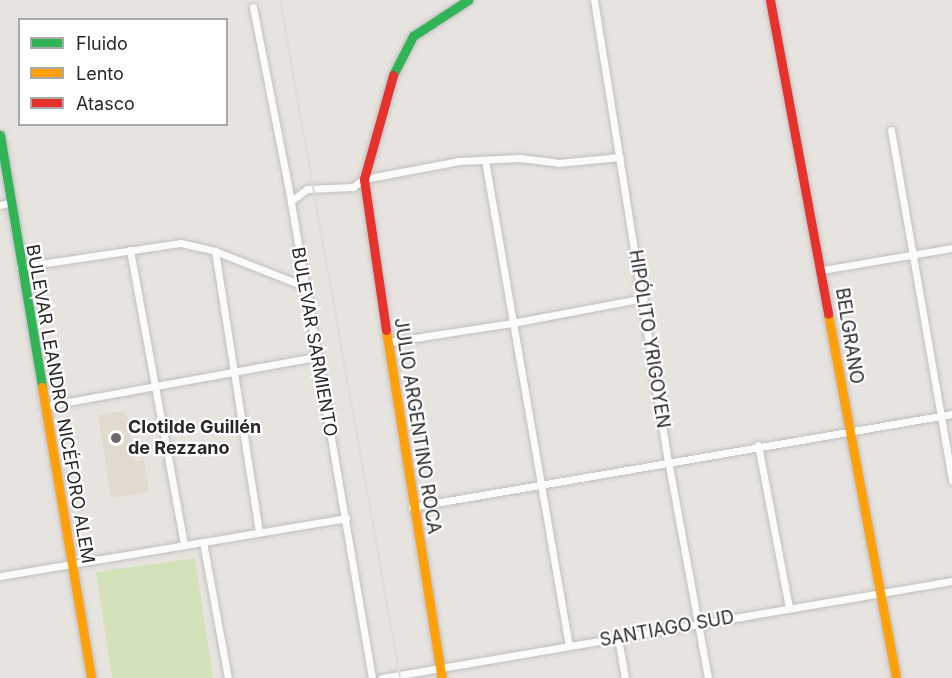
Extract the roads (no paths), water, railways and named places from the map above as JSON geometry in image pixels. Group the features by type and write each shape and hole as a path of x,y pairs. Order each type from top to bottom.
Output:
{"street":[{"path":"364,179 392,78 403,51 413,36 468,0"},
{"name":"HIPÓLITO YRIGOYEN","path":"594,0 644,298 668,460 708,678"},
{"name":"BELGRANO","path":"771,0 822,270 848,431 896,678"},
{"name":"BULEVAR SARMIENTO","path":"253,7 291,201 315,357 346,518 372,678"},
{"path":"891,130 952,481"},
{"name":"BULEVAR LEANDRO NICÉFORO ALEM","path":"0,135 5,204 20,267 46,406 70,563 91,678"},
{"path":"291,201 307,189 353,187 364,179 485,160 520,158 558,163 620,157"},
{"path":"485,160 539,484 569,646"},
{"name":"JULIO ARGENTINO ROCA","path":"364,179 412,507 442,678"},
{"path":"20,267 181,243 215,251 304,286"},
{"path":"822,270 952,248"},
{"path":"130,250 184,545"},
{"path":"215,251 232,372 259,532"},
{"path":"388,342 512,323 644,298"},
{"path":"46,406 315,357"},
{"path":"412,507 668,460 952,414"},
{"path":"758,445 789,608"},
{"path":"0,576 346,518"},
{"path":"203,542 228,678"},
{"name":"SANTIAGO SUD","path":"382,678 952,581"},
{"path":"618,638 625,678"}],"railway":[{"path":"280,0 400,678"}],"place":[{"name":"Clotilde Guillén de Rezzano","path":"116,438"}]}
